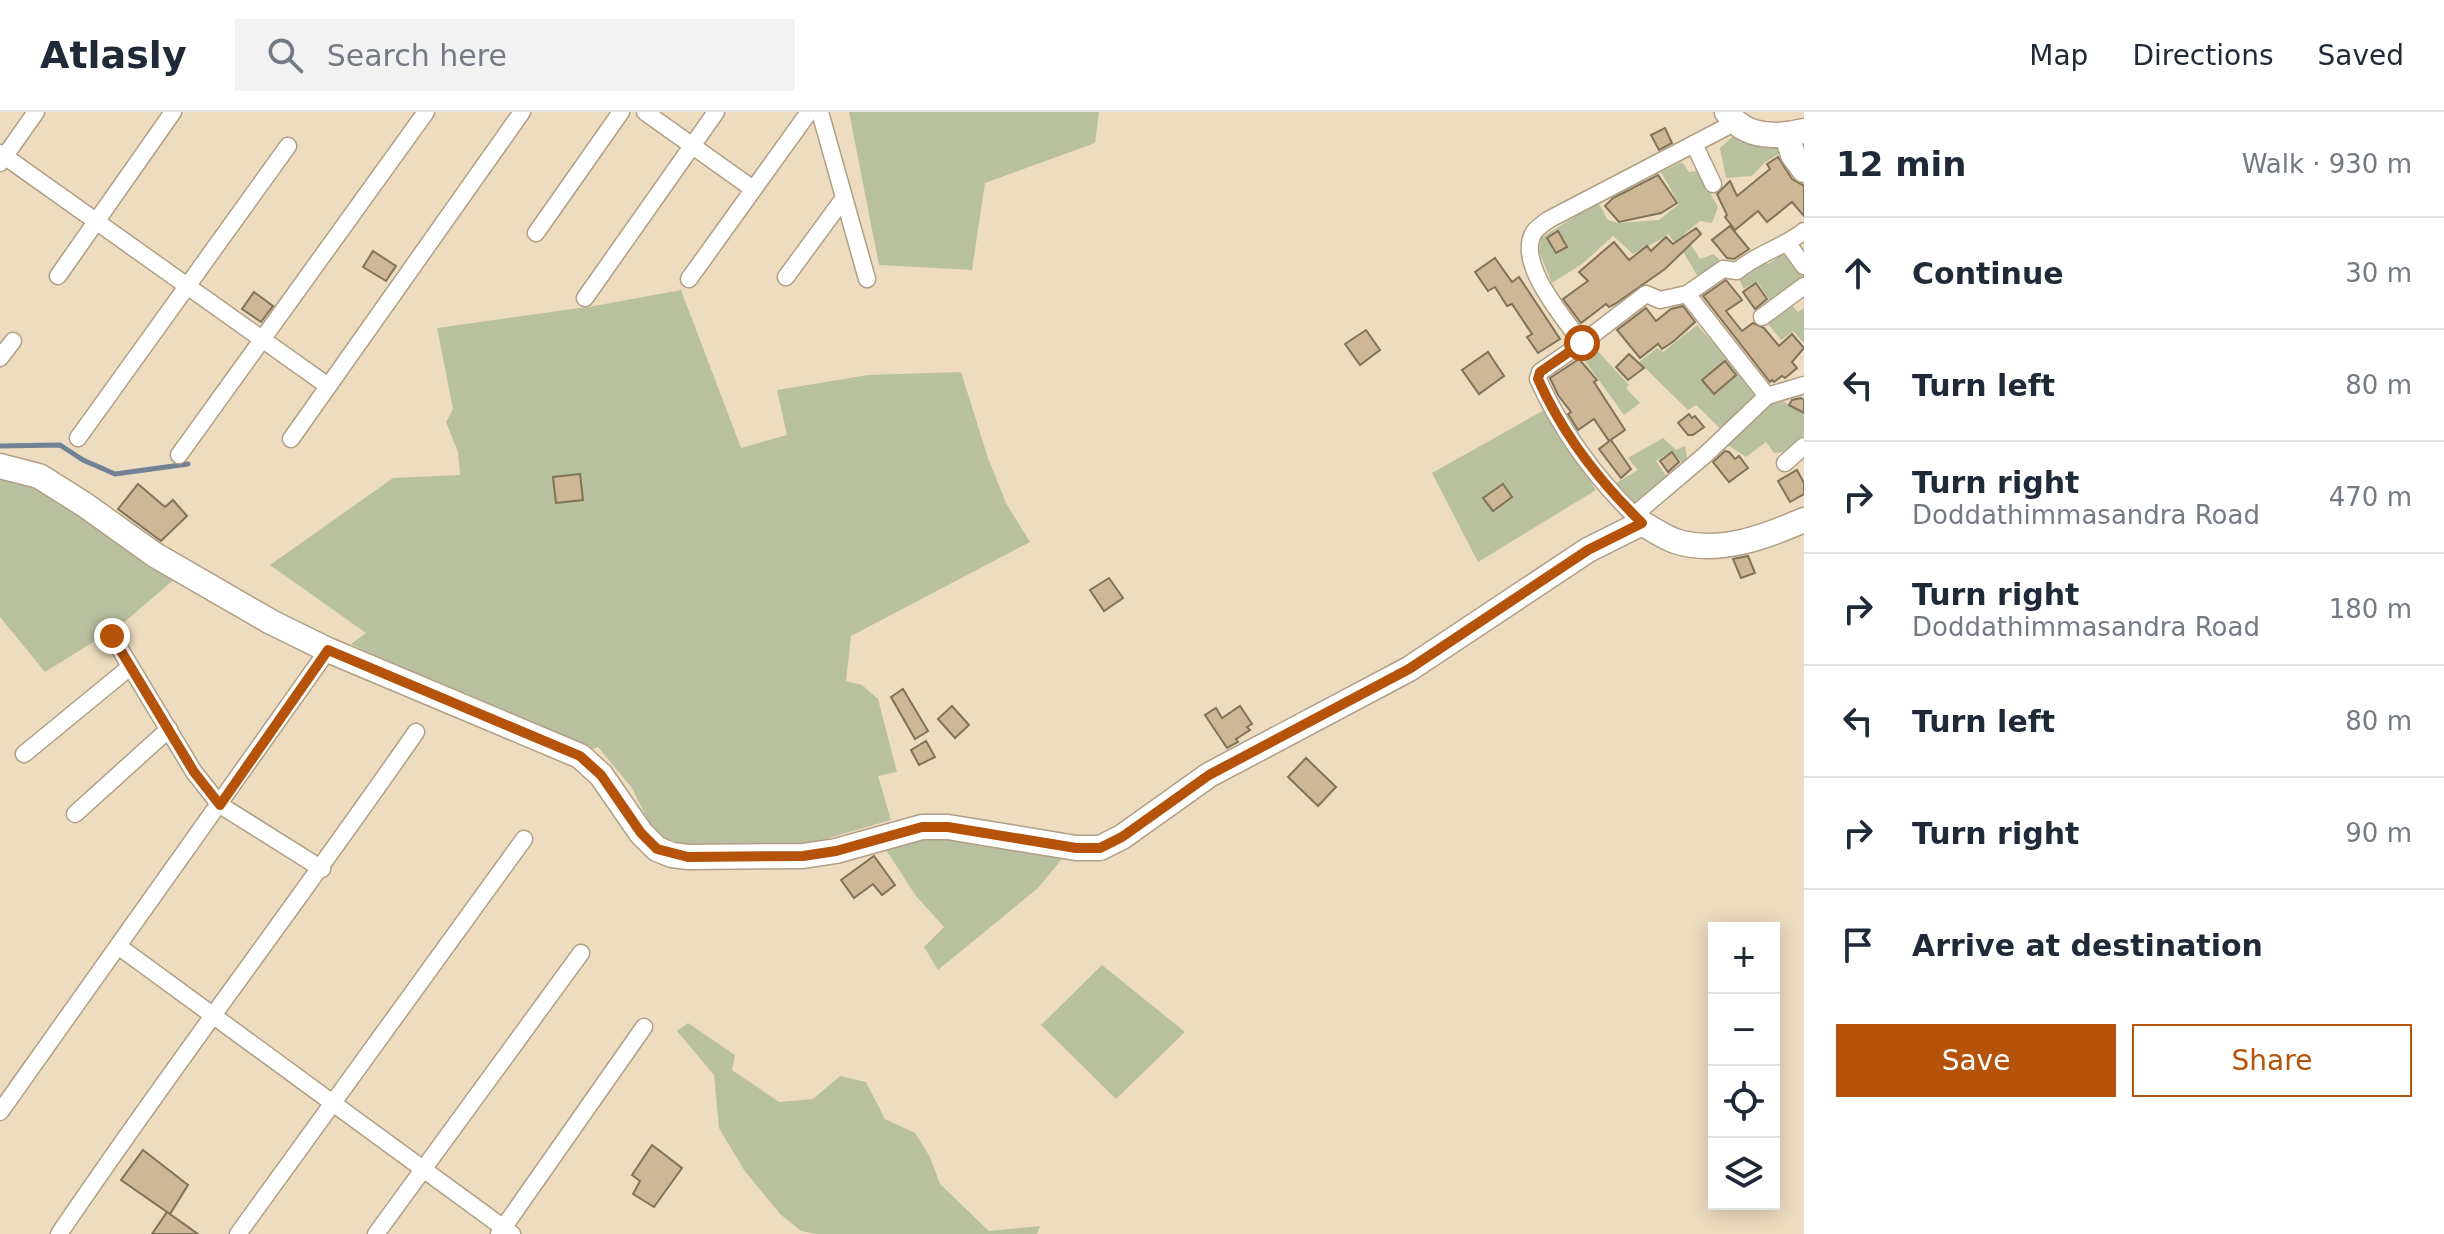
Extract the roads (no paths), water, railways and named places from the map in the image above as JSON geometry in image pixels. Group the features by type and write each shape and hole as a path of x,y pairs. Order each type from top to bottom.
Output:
{"street":[{"path":"36,112 2,157 328,386"},
{"path":"58,276 173,112"},
{"path":"179,455 426,112"},
{"path":"291,439 522,112"},
{"path":"536,233 621,112"},
{"path":"645,112 753,189"},
{"path":"585,298 716,112"},
{"path":"689,279 809,112"},
{"path":"820,112 867,279"},
{"path":"1582,343 1541,284 1529,248 1535,232 1548,220 1694,144 1730,118 1748,132 1795,133 1793,155 1804,170"},
{"path":"1694,144 1713,184"},
{"path":"78,438 288,146"},
{"path":"786,277 844,198"},
{"path":"1804,231 1788,244 1754,257 1737,271 1723,269 1687,294 1660,300 1646,294 1540,372 1538,379 1550,406 1585,459 1638,519 1676,541 1702,545 1731,544 1765,537 1804,520"},
{"path":"1788,244 1804,266"},
{"path":"1762,317 1804,286"},
{"path":"1687,294 1767,396"},
{"path":"0,358 13,341"},
{"path":"0,466 39,476 155,555 271,622 328,650 580,756 601,775 641,833 657,849 672,855 803,856 836,851 922,827 948,827 1076,848 1100,848 1122,837 1209,775 1409,669 1638,519 1767,396 1804,385"},
{"path":"1785,463 1804,446"},
{"path":"112,636 194,772 220,805 322,869"},
{"path":"0,1112 328,650"},
{"path":"24,754 130,667"},
{"path":"75,814 169,729"},
{"path":"59,1234 117,1148 322,869 416,732"},
{"path":"238,1234 524,839"},
{"path":"118,946 505,1232 644,1027"},
{"path":"376,1234 581,953"}],"waterway":[{"path":"0,446 60,445 83,460 115,474 188,464"}]}
